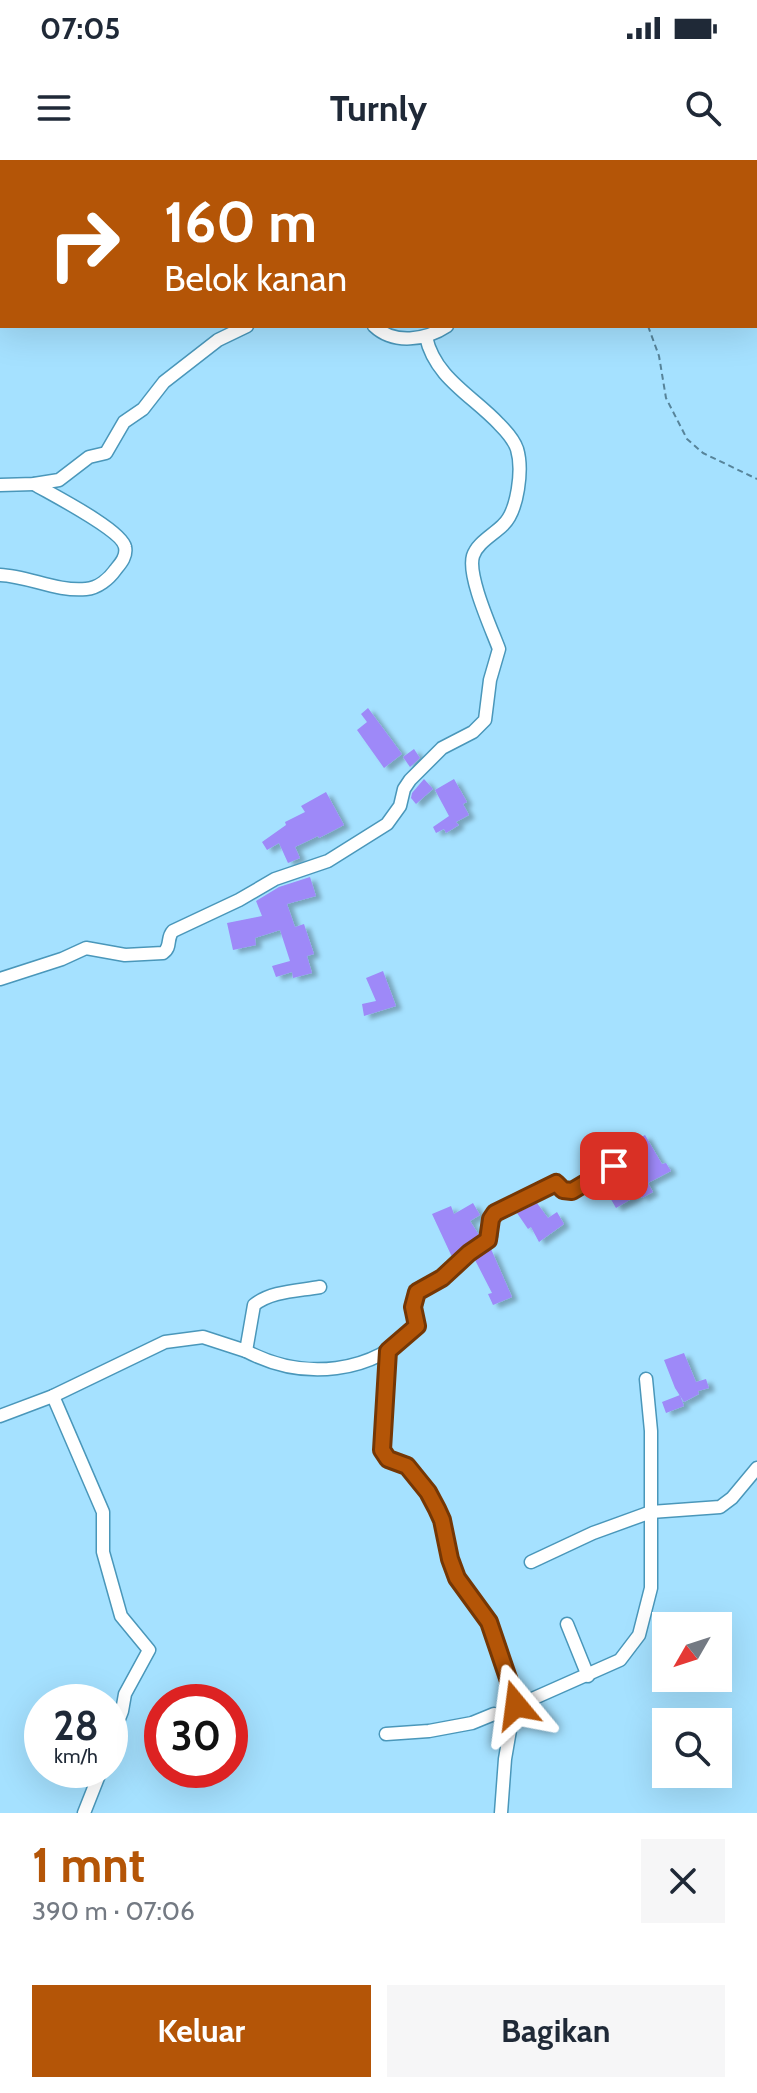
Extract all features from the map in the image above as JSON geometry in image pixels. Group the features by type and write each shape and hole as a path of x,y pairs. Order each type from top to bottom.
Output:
{"street":[{"path":"0,485 59,480 89,457 106,453 124,422 143,409 164,382 218,340 243,328"},
{"path":"378,328 395,337 426,337 443,328"},
{"path":"0,979 86,948 125,955 163,953 169,947 169,936 173,931 275,879 328,861 380,829 396,812 410,780 442,748 473,732 485,720 490,680 499,649 484,616 472,561 477,549 511,514 519,469 517,450 485,408 461,391 433,359 426,337"},
{"path":"0,575 40,584 86,589 105,581 124,559 125,547 113,532 34,484"},
{"path":"0,1416 53,1396 161,1343 203,1337 278,1365 312,1369 348,1368 388,1351 417,1326 413,1307 417,1292 442,1278 488,1240 495,1213 556,1183 563,1190 572,1191 609,1167 619,1168 629,1182"},
{"path":"246,1351 257,1302 272,1295 320,1287"},
{"path":"388,1351 382,1450 388,1459 407,1466 428,1492 442,1520 457,1578 489,1622 510,1684 512,1712 501,1813"},
{"path":"386,1734 429,1731 512,1712 620,1660 630,1650 644,1622 651,1588 651,1431 646,1379"},
{"path":"53,1396 103,1512 103,1552 121,1616 149,1650 128,1688"},
{"path":"531,1562 593,1533 651,1512 720,1507 732,1498 757,1468"},
{"path":"567,1624 588,1676"},
{"path":"84,1813 94,1788"}],"path":[{"path":"649,328 659,356 666,398 687,439 703,453 757,479"}],"building":[{"path":"368,708 402,754 384,768 357,730 367,722 361,714"},
{"path":"414,749 420,758 410,767 403,757"},
{"path":"424,779 433,789 416,804 411,798 412,793"},
{"path":"454,779 467,802 463,804 469,815 456,822 459,825 446,833 444,829 436,833 433,827 449,816 435,790"},
{"path":"326,792 344,825 295,847 300,858 288,863 279,843 267,850 262,842 286,825 285,822 305,812 301,806"},
{"path":"310,877 316,896 287,904 295,927 304,924 314,954 307,956 312,973 293,978 292,972 276,977 272,966 290,961 280,930 255,938 256,945 233,950 227,923 262,916 256,901 279,887"},
{"path":"383,971 396,1006 364,1016 362,1004 376,1001 366,978"},
{"path":"645,1135 662,1164 666,1163 671,1171 648,1183 653,1192 642,1198 640,1194 616,1208 601,1182 614,1177 625,1190 635,1189 637,1178 642,1176 625,1146"},
{"path":"473,1203 480,1215 470,1221 479,1235 452,1257 432,1214 451,1206 454,1214"},
{"path":"537,1203 548,1218 557,1212 564,1224 539,1242 531,1227 528,1229 517,1213"},
{"path":"491,1249 512,1297 493,1305 488,1294 492,1293 475,1260"},
{"path":"684,1353 696,1382 706,1379 709,1388 698,1391 699,1394 684,1402 664,1360"},
{"path":"680,1395 684,1406 666,1413 662,1402"}],"route":[{"path":"516,1705 514,1707 511,1699 510,1684 489,1622 457,1578 442,1520 428,1492 407,1466 388,1459 382,1450 388,1351 417,1326 413,1307 417,1292 442,1278 488,1240 495,1213 556,1183 563,1190 572,1191 614,1166"}]}
